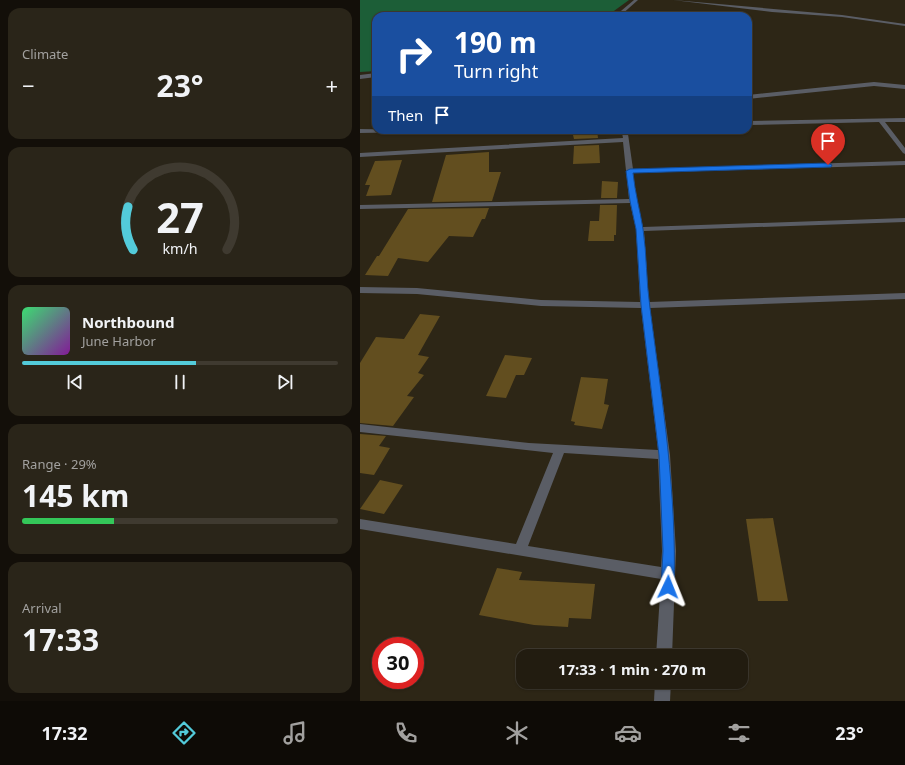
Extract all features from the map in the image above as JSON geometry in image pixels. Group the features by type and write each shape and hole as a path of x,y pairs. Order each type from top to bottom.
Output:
{"street":[{"path":"622,12 636,0"},
{"path":"675,0 772,11 842,16 905,25"},
{"path":"360,77 372,76"},
{"path":"752,97 874,84 905,87"},
{"path":"880,120 905,152"},
{"path":"752,123 905,120"},
{"path":"360,131 372,131"},
{"path":"625,134 633,201 640,229 645,305 664,455 669,551 664,649"},
{"path":"360,155 626,140"},
{"path":"630,171 905,163"},
{"path":"360,207 633,201"},
{"path":"640,229 905,220"},
{"path":"360,290 417,291 541,303 645,305 905,296"},
{"path":"360,428 530,447 664,455"},
{"path":"520,550 560,449"},
{"path":"360,524 668,574"},
{"path":"662,701 663,689"}],"green space":[{"path":"360,0 629,0 612,12 372,12 372,71 360,72"}],"building":[{"path":"573,134 598,134 598,138 574,139"},
{"path":"599,145 600,163 573,164 574,146"},
{"path":"489,152 489,172 501,172 492,201 432,202 446,155"},
{"path":"402,160 391,195 366,196 370,185 365,185 375,161"},
{"path":"602,181 618,182 617,198 601,198"},
{"path":"600,205 617,205 616,235 614,235 614,241 588,241 590,221 599,221"},
{"path":"489,208 485,219 482,219 473,237 449,236 428,262 398,258 388,276 365,275 377,256 379,256 408,209"},
{"path":"420,314 440,316 418,355 429,357 418,373 424,375 407,396 414,397 393,426 360,423 360,363 376,337 404,339"},
{"path":"505,355 532,358 524,375 516,375 506,398 486,396"},
{"path":"581,377 608,379 604,404 609,405 602,429 574,425 575,422 571,421"},
{"path":"360,434 386,436 379,446 390,448 374,475 360,473"},
{"path":"380,480 403,485 384,514 360,509"},
{"path":"773,518 788,601 758,601 746,519"},
{"path":"497,568 522,572 519,580 595,584 591,619 569,618 568,627 534,625 479,615"}],"route":[{"path":"668,587 669,551 664,455 645,305 640,229 633,201 630,171 828,165"}]}
